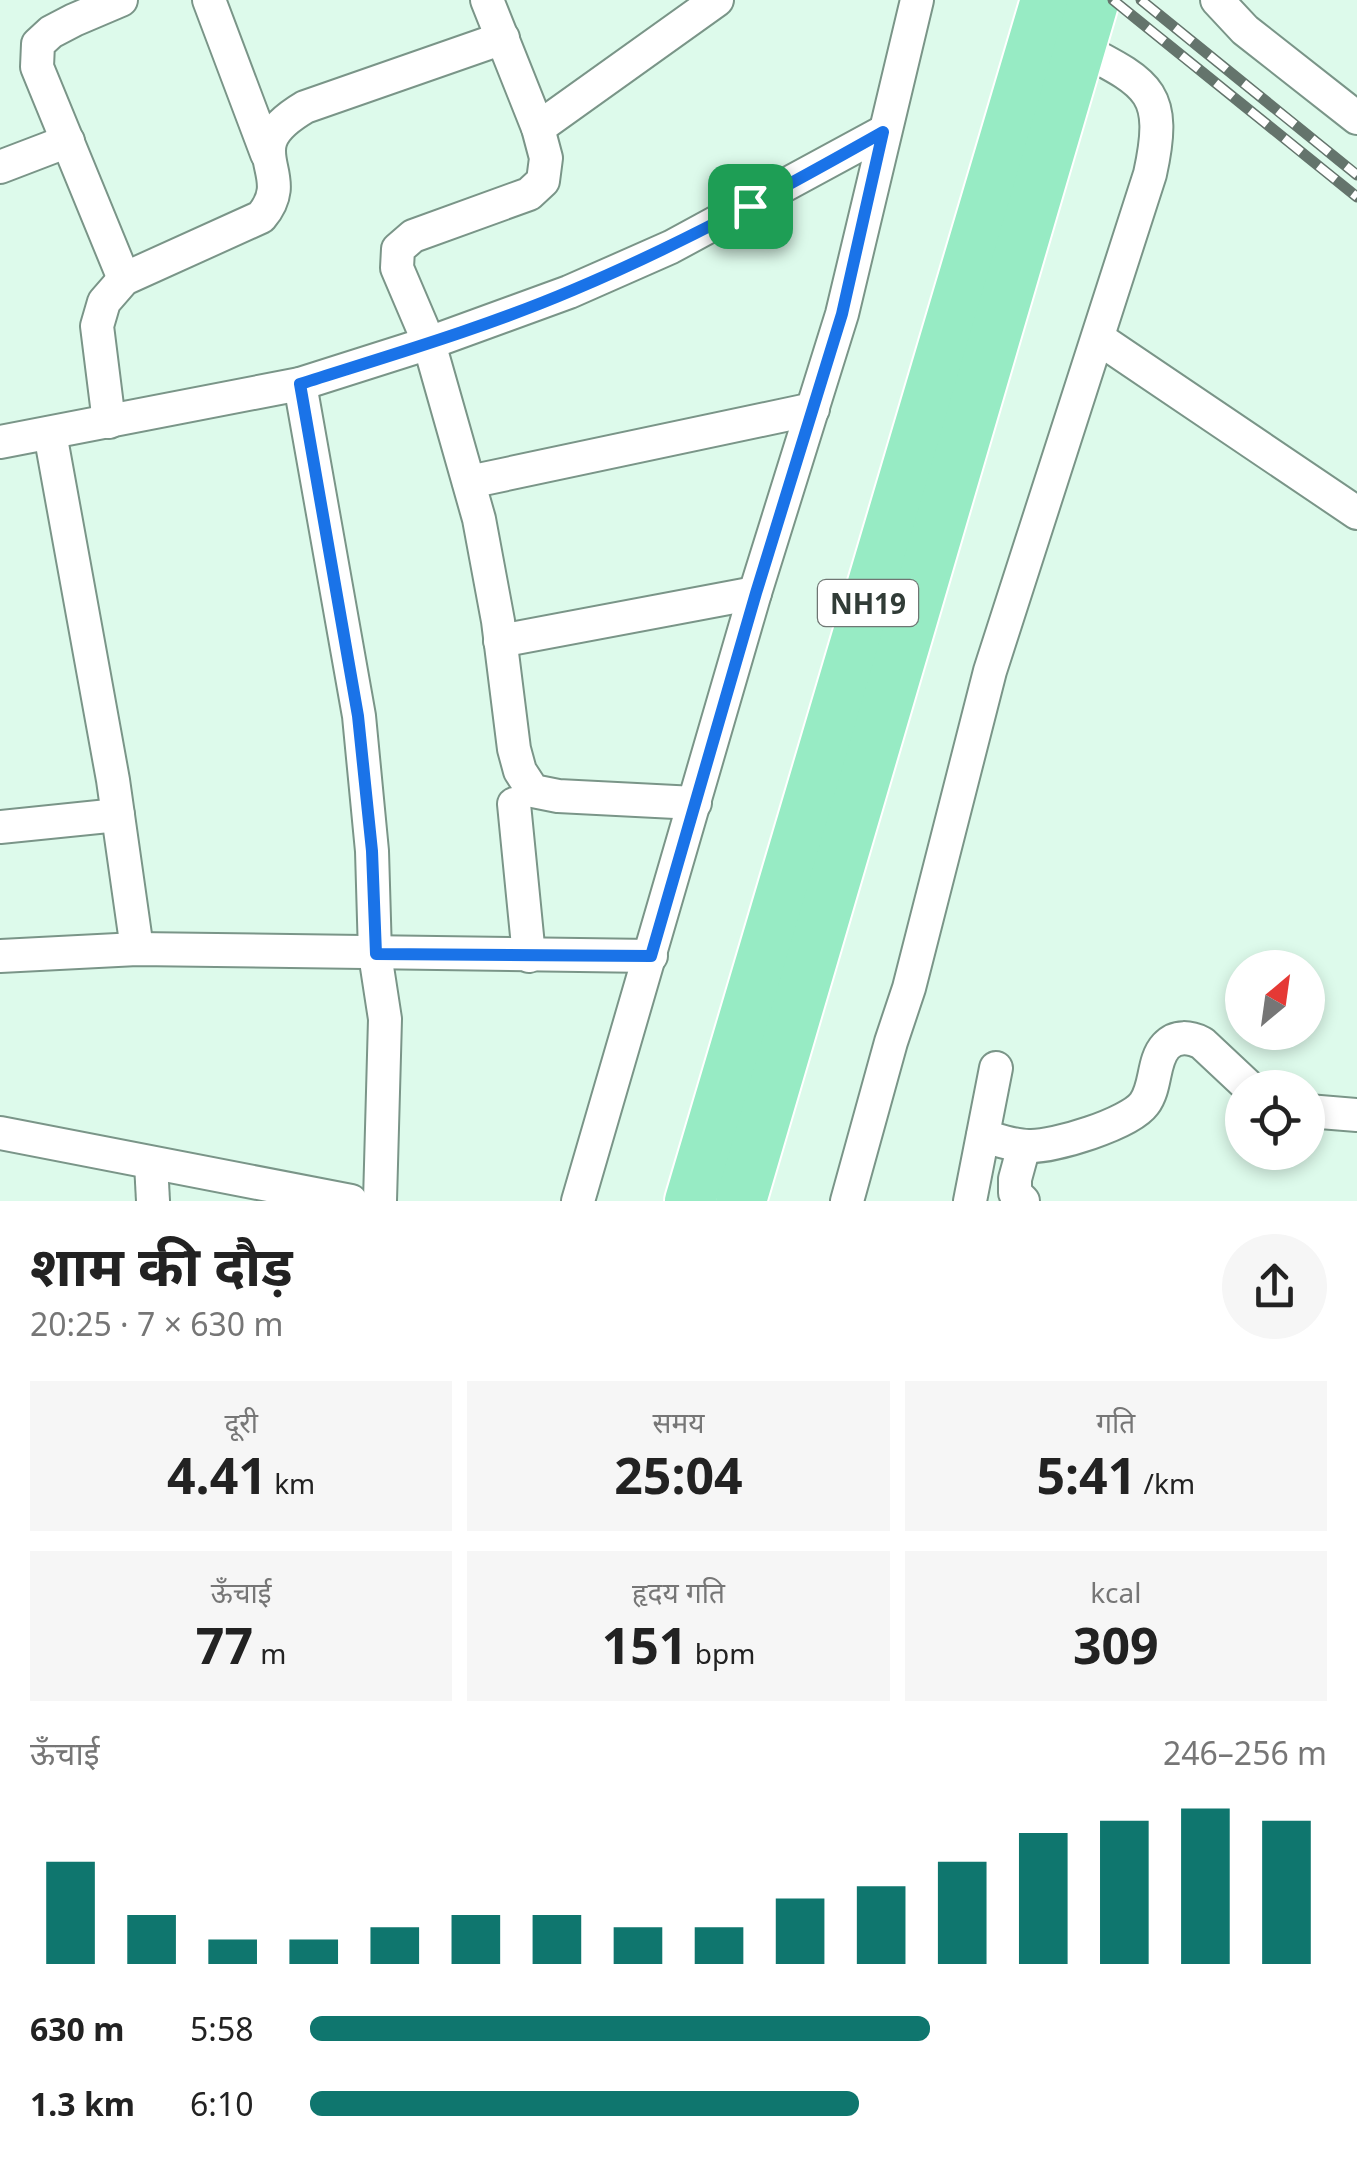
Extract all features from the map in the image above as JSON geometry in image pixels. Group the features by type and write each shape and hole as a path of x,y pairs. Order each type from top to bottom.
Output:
{"highway":[{"name":"NH19","path":"690,1201 1046,3"},
{"name":"NH19","path":"741,1201 1086,28"}],"street":[{"path":"121,0 50,32 38,44 38,67 124,279"},
{"path":"110,422 98,326 104,302 124,279 260,217 272,204 276,187 268,154 208,0"},
{"path":"487,0 538,128 546,158 544,181 529,194 413,236 398,250 397,268 429,343 469,482 500,641 514,749 520,771 533,791 558,796 695,803"},
{"path":"538,128 717,0"},
{"path":"578,1201 842,314 916,0"},
{"path":"1218,0 1245,30 1354,112"},
{"path":"847,1201 909,988 990,671 1150,174 1158,136 1155,112 1146,91 1086,28"},
{"path":"268,154 272,134 283,120 305,107 503,38"},
{"path":"0,442 300,384 429,343 569,292 671,247 883,132"},
{"path":"0,167 68,141"},
{"path":"1098,338 1357,513"},
{"path":"300,384 358,716 372,851 376,954 385,1019 380,1201"},
{"path":"469,482 814,409"},
{"path":"50,433 118,815 137,949"},
{"path":"500,641 756,593"},
{"path":"514,804 529,956"},
{"path":"0,826 118,815"},
{"path":"0,956 137,949 651,956"},
{"path":"983,1136 1024,1146 1048,1144 1135,1114 1154,1086 1160,1056 1167,1044 1178,1038 1202,1043 1231,1070"},
{"path":"970,1201 996,1068"},
{"path":"1325,1112 1357,1115"},
{"path":"0,1133 335,1200"},
{"path":"1023,1201 1015,1192 1015,1179 1024,1146"},
{"path":"151,1163 154,1201"}],"railway":[{"path":"1113,0 1357,197"},
{"path":"1141,0 1357,175"}],"route":[{"path":"883,132 842,314 651,956 376,954 372,851 358,716 300,384 569,292 671,247 750,206 883,132"}]}
